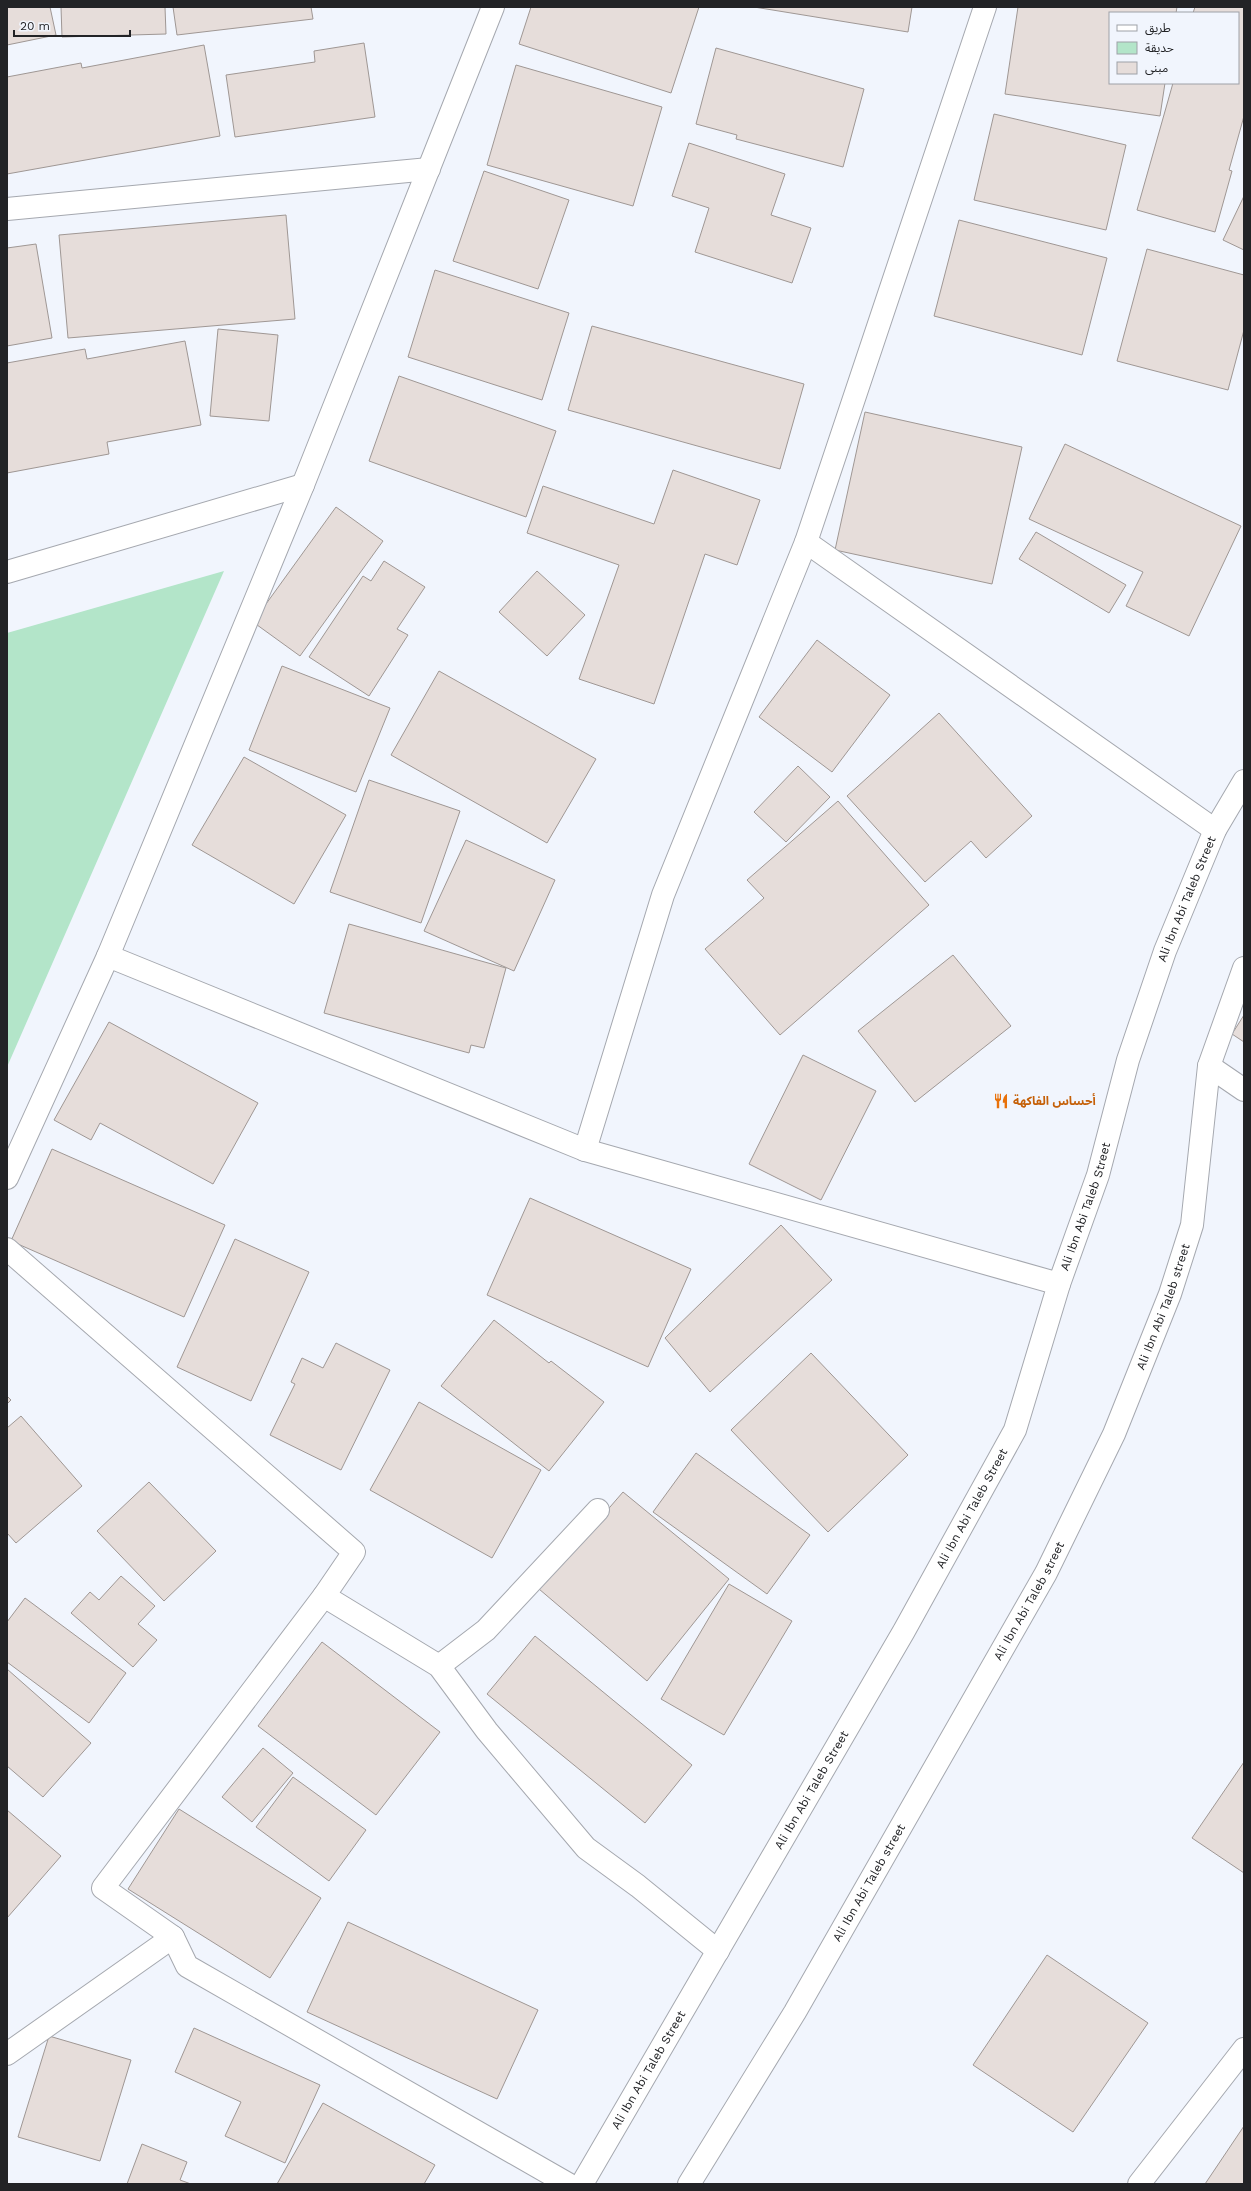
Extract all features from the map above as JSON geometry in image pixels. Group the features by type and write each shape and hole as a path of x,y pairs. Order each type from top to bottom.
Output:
{"street":[{"path":"7,1178 108,956 303,485 493,7"},
{"path":"586,1150 663,895 806,542 985,7"},
{"path":"7,209 429,169"},
{"path":"7,572 303,485"},
{"path":"806,542 1216,830"},
{"name":"Ali Ibn Abi Taleb Street","path":"582,2184 904,1631 1014,1430 1059,1284 1098,1175 1128,1060 1165,951 1216,830 1244,781"},
{"path":"108,956 586,1150 1059,1284"},
{"name":"Ali Ibn Abi Taleb street","path":"689,2184 795,2012 1038,1586 1114,1434 1170,1294 1192,1225 1209,1066 1244,968"},
{"path":"1209,1066 1244,1090"},
{"path":"7,1249 354,1552 324,1596 103,1888 174,1937 187,1966 568,2184"},
{"path":"439,1666 486,1630 598,1510"},
{"path":"324,1596 439,1666 487,1731 586,1848 638,1886 718,1951"},
{"path":"7,2054 174,1937"},
{"path":"1139,2184 1244,2049"}],"green space":[{"path":"224,571 7,1067 7,633"}],"building":[{"path":"7,7 50,7 56,35 7,45"},
{"path":"61,7 165,7 166,34 62,37"},
{"path":"173,7 311,7 313,19 177,35"},
{"path":"531,7 699,7 671,93 519,44"},
{"path":"754,7 912,7 908,32"},
{"path":"1018,7 1177,7 1176,12 1109,12 1109,84 1165,84 1160,116 1005,94"},
{"path":"1195,7 1244,7 1244,116 1229,170 1232,171 1215,232 1137,210 1173,84 1239,84 1239,12 1193,12"},
{"path":"364,43 375,117 235,137 226,75 315,62 314,51"},
{"path":"204,45 220,136 7,174 7,77 81,63 82,68"},
{"path":"716,48 864,89 843,167 736,139 737,135 696,124"},
{"path":"516,65 662,107 633,206 487,165"},
{"path":"994,114 1126,145 1106,230 974,200"},
{"path":"689,143 785,174 771,215 811,228 792,283 695,252 709,208 672,196"},
{"path":"484,171 569,200 538,289 453,261"},
{"path":"1244,196 1244,250 1223,240"},
{"path":"286,215 295,319 68,338 59,235"},
{"path":"959,220 1107,258 1082,355 934,316"},
{"path":"36,244 52,338 7,346 7,248"},
{"path":"1147,249 1244,275 1244,330 1228,390 1117,361"},
{"path":"435,270 569,313 542,400 408,357"},
{"path":"592,326 804,384 780,469 568,410"},
{"path":"218,329 278,335 269,421 210,416"},
{"path":"185,341 201,425 107,442 109,454 7,473 7,363 85,349 87,359"},
{"path":"399,376 556,431 526,517 369,461"},
{"path":"865,412 1022,447 992,584 835,550"},
{"path":"1065,444 1241,526 1189,636 1126,606 1143,572 1029,519"},
{"path":"673,470 760,500 737,565 705,554 654,704 579,679 619,565 527,533 543,486 654,524"},
{"path":"336,507 383,541 300,656 253,622"},
{"path":"1036,532 1126,585 1109,613 1019,559"},
{"path":"384,561 425,587 397,629 408,635 369,696 309,657 363,576 371,581"},
{"path":"537,571 585,615 547,656 499,612"},
{"path":"817,640 890,695 832,772 759,717"},
{"path":"282,666 390,708 356,792 249,750"},
{"path":"439,671 596,759 547,843 391,755"},
{"path":"939,713 1032,816 986,858 971,841 925,882 847,796"},
{"path":"244,757 346,815 294,904 192,845"},
{"path":"798,766 830,797 786,842 754,812"},
{"path":"369,780 460,811 421,923 330,892"},
{"path":"838,801 929,905 780,1035 705,949 764,898 747,880"},
{"path":"466,840 555,880 514,971 424,931"},
{"path":"349,924 506,968 484,1048 471,1045 469,1053 324,1013"},
{"path":"953,955 1011,1026 915,1102 858,1031"},
{"path":"1244,1015 1244,1042 1232,1034"},
{"path":"109,1022 258,1103 213,1184 100,1123 91,1140 54,1120"},
{"path":"803,1055 876,1091 821,1200 749,1164"},
{"path":"52,1149 225,1225 184,1317 11,1241"},
{"path":"530,1198 691,1269 648,1367 487,1295"},
{"path":"781,1225 832,1280 710,1392 665,1338"},
{"path":"235,1239 309,1272 251,1401 177,1367"},
{"path":"494,1320 549,1363 551,1361 604,1402 549,1471 441,1386"},
{"path":"336,1343 390,1370 341,1470 270,1435 295,1384 291,1382 302,1358 323,1368"},
{"path":"811,1353 908,1455 828,1532 731,1430"},
{"path":"7,1396 11,1400 7,1404"},
{"path":"419,1402 541,1470 492,1558 370,1490"},
{"path":"21,1416 82,1486 16,1543 7,1533 7,1428"},
{"path":"696,1453 810,1535 767,1594 653,1512"},
{"path":"149,1482 216,1551 164,1601 97,1531"},
{"path":"623,1492 729,1579 647,1681 539,1589"},
{"path":"121,1576 155,1606 138,1624 157,1640 133,1667 71,1613 90,1592 99,1600"},
{"path":"729,1584 792,1621 724,1735 661,1699"},
{"path":"25,1598 126,1673 89,1723 7,1662 7,1622"},
{"path":"535,1636 692,1765 645,1823 487,1694"},
{"path":"322,1642 440,1732 376,1815 258,1726"},
{"path":"7,1669 91,1743 43,1797 7,1766"},
{"path":"263,1748 293,1773 252,1822 222,1797"},
{"path":"1244,1762 1244,1873 1192,1838"},
{"path":"293,1777 366,1830 329,1881 256,1827"},
{"path":"179,1809 321,1898 270,1978 128,1889"},
{"path":"7,1810 61,1856 7,1918"},
{"path":"348,1922 538,2010 497,2099 307,2012"},
{"path":"1047,1955 1148,2023 1073,2132 973,2065"},
{"path":"194,2028 320,2085 285,2163 225,2136 241,2102 175,2072"},
{"path":"49,2036 131,2060 100,2161 18,2137"},
{"path":"323,2103 435,2165 424,2184 277,2184"},
{"path":"1244,2126 1244,2184 1205,2184"},
{"path":"142,2144 187,2162 180,2180 191,2184 127,2184"}],"place":[{"name":"أحساس الفاكهة","path":"1001,1101"}]}
